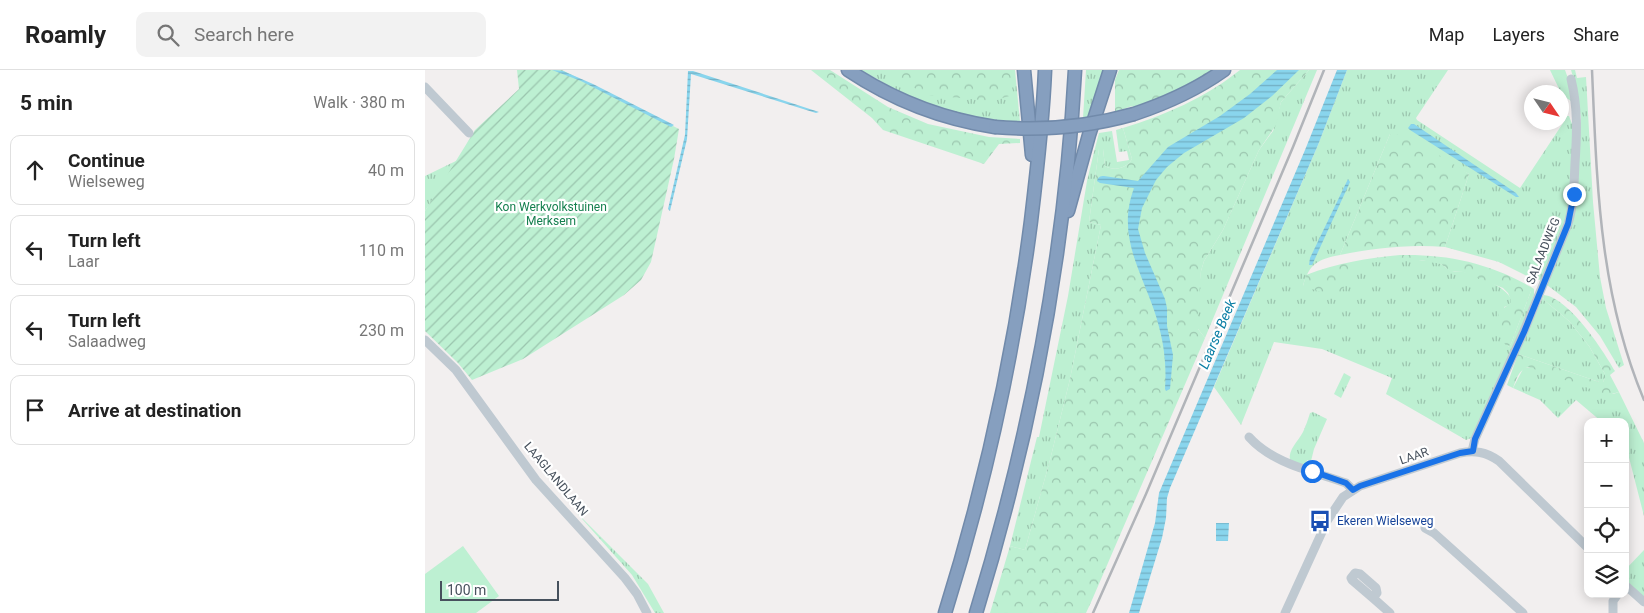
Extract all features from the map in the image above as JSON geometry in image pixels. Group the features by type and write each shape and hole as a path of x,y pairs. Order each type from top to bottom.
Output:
{"highway":[{"path":"848,70 876,87 917,107 955,119 995,127 1031,129 1068,128 1134,114 1177,99 1224,70"},
{"path":"1024,70 1035,185"},
{"path":"945,613 978,496 1002,394 1024,275 1035,185 1045,70"},
{"path":"976,613 1004,518 1022,443 1043,339 1057,255 1075,70"},
{"path":"1057,255 1089,135 1110,70"}],"street":[{"name":"SALAADWEG","path":"1473,451 1475,439 1524,332 1572,210 1578,121 1576,98 1571,79"},
{"path":"425,87 469,133"},
{"name":"LAAGLANDLAAN","path":"425,340 456,370 536,480 625,578 637,594 647,613"},
{"path":"1249,437 1268,454 1346,483 1353,490"},
{"name":"LAAR","path":"1285,613 1327,521 1343,497 1360,486 1460,453 1473,451"},
{"path":"1473,451 1485,453 1499,461 1584,544"},
{"path":"1425,528 1435,533 1523,613"},
{"path":"1629,589 1644,602"},
{"path":"1373,598 1390,613"},
{"path":"1613,613 1613,601 1616,598"}],"green space":[{"name":"Kon Werkvolkstuinen Merksem","path":"517,70 562,70 679,129 651,262 641,280 624,295 523,359 472,380 458,363 425,331 425,211 475,130 519,89"},
{"path":"811,70 830,70 888,107 928,124 989,137 1020,139 1020,143 999,144 984,164 883,130 872,118"},
{"path":"861,70 1015,70 1020,122 964,117 916,101"},
{"path":"880,70 1010,70 1013,95 992,101 928,95"},
{"path":"1086,70 1103,70 1088,117 1083,118"},
{"path":"1119,70 1214,70 1155,101 1134,109 1132,106 1115,112 1115,80"},
{"path":"1240,70 1309,70 1281,102 1276,125 1259,150 1223,230 1204,261 1201,271 1198,329 1205,338 1092,600 1086,613 990,613 1010,546 1025,550 1070,379 1101,225 1089,222 1099,149 1103,149 1105,166 1108,168 1116,169 1127,165 1132,159 1123,128 1184,105 1213,89"},
{"path":"1309,70 1317,70 1205,338 1198,329 1198,296 1204,261 1223,230 1259,150 1273,131 1281,102"},
{"path":"1347,70 1448,70 1416,118 1417,120 1520,188 1558,130 1569,130 1569,116 1574,129 1569,212 1543,278 1540,280 1535,280 1499,262 1445,247 1469,174 1390,134 1340,255 1326,258 1315,264 1305,279 1303,286 1360,262 1408,260 1439,263 1450,270 1464,272 1484,279 1498,286 1509,295 1512,300 1510,305 1504,307 1508,347 1511,344 1531,287 1534,289 1534,295 1514,347 1471,438 1466,440 1386,394 1392,378 1322,349 1274,342 1241,425 1214,387 1318,145"},
{"path":"1550,70 1565,70 1569,81 1571,101 1569,100 1569,85 1557,85"},
{"path":"1571,70 1575,70 1577,78 1586,77 1593,202 1600,277 1606,308 1624,365 1619,368 1600,336 1576,307 1547,285 1572,220 1581,118"},
{"path":"1123,128 1132,159 1127,165 1116,169 1108,168 1105,166 1103,149 1099,149 1089,222 1101,225 1070,379 1025,550 1010,546 1037,437 1039,437 1068,296 1087,181 1099,133 1112,131 1117,162 1129,160 1127,151 1119,152 1116,130"},
{"path":"1390,134 1407,135 1469,174 1445,247 1392,247 1340,255"},
{"path":"458,160 425,211 425,176"},
{"path":"1400,255 1435,256 1468,262 1500,272 1531,287 1511,344 1508,347 1504,343 1498,326 1499,311 1510,304 1511,300 1508,293 1503,288 1463,272 1450,271 1441,264 1421,260 1398,260 1354,264 1339,298 1303,286 1306,275 1329,267"},
{"path":"1544,295 1554,298 1564,305 1584,326 1615,371 1610,375 1619,392 1608,395 1528,367 1520,372 1513,388 1507,385 1518,354 1599,382 1603,382 1605,378 1605,374 1589,346 1569,321 1544,300"},
{"path":"1543,297 1544,300 1569,321 1589,346 1605,374 1603,382 1518,354"},
{"path":"1524,367 1533,368 1613,394 1619,392 1644,443 1644,516 1629,458 1629,418 1597,418 1576,400 1558,418 1540,400 1513,388"},
{"path":"1344,373 1351,377 1341,398 1334,394"},
{"path":"1313,412 1327,419 1311,461 1307,460 1306,467 1290,460 1290,452 1301,436 1310,413"},
{"path":"575,511 648,584 664,613 655,613 632,575"},
{"path":"463,546 499,596 476,613 425,613 425,574"},
{"path":"1644,550 1644,598 1629,583 1629,566"}],"water":[{"path":"552,70 563,71 593,84 674,125 671,127 581,81"},
{"path":"1277,70 1299,70 1272,96 1244,118 1184,153 1167,167 1156,180 1142,208 1138,229 1145,253 1167,308 1167,326 1173,355 1170,389 1166,391 1165,359 1160,330 1132,250 1129,235 1129,205 1134,188 1100,183 1097,180 1099,177 1104,176 1138,181 1168,147 1220,116 1250,94"},
{"path":"1337,70 1347,70 1318,145 1170,488 1162,538 1139,613 1129,613 1155,523 1159,493 1305,150"},
{"path":"688,71 819,112 816,113 691,74 687,139 670,211 668,209 685,135"},
{"path":"1411,124 1414,124 1516,193 1519,197 1516,197 1410,130 1408,128"},
{"path":"1348,179 1350,182 1313,263 1309,265 1310,258"},
{"path":"1216,523 1229,523 1228,541 1216,541"}],"railway":[{"path":"1093,613 1146,494 1324,70"},
{"path":"1592,70 1599,196 1609,279 1629,360 1644,400"}],"place":[{"name":"Ekeren Wielseweg","path":"1320,521"}],"route":[{"path":"1312,471 1346,483 1353,490 1460,453 1473,451 1475,439 1524,332 1568,224 1574,194"}],"water label":[{"name":"Laarse Beek","path":"1217,334"}]}
